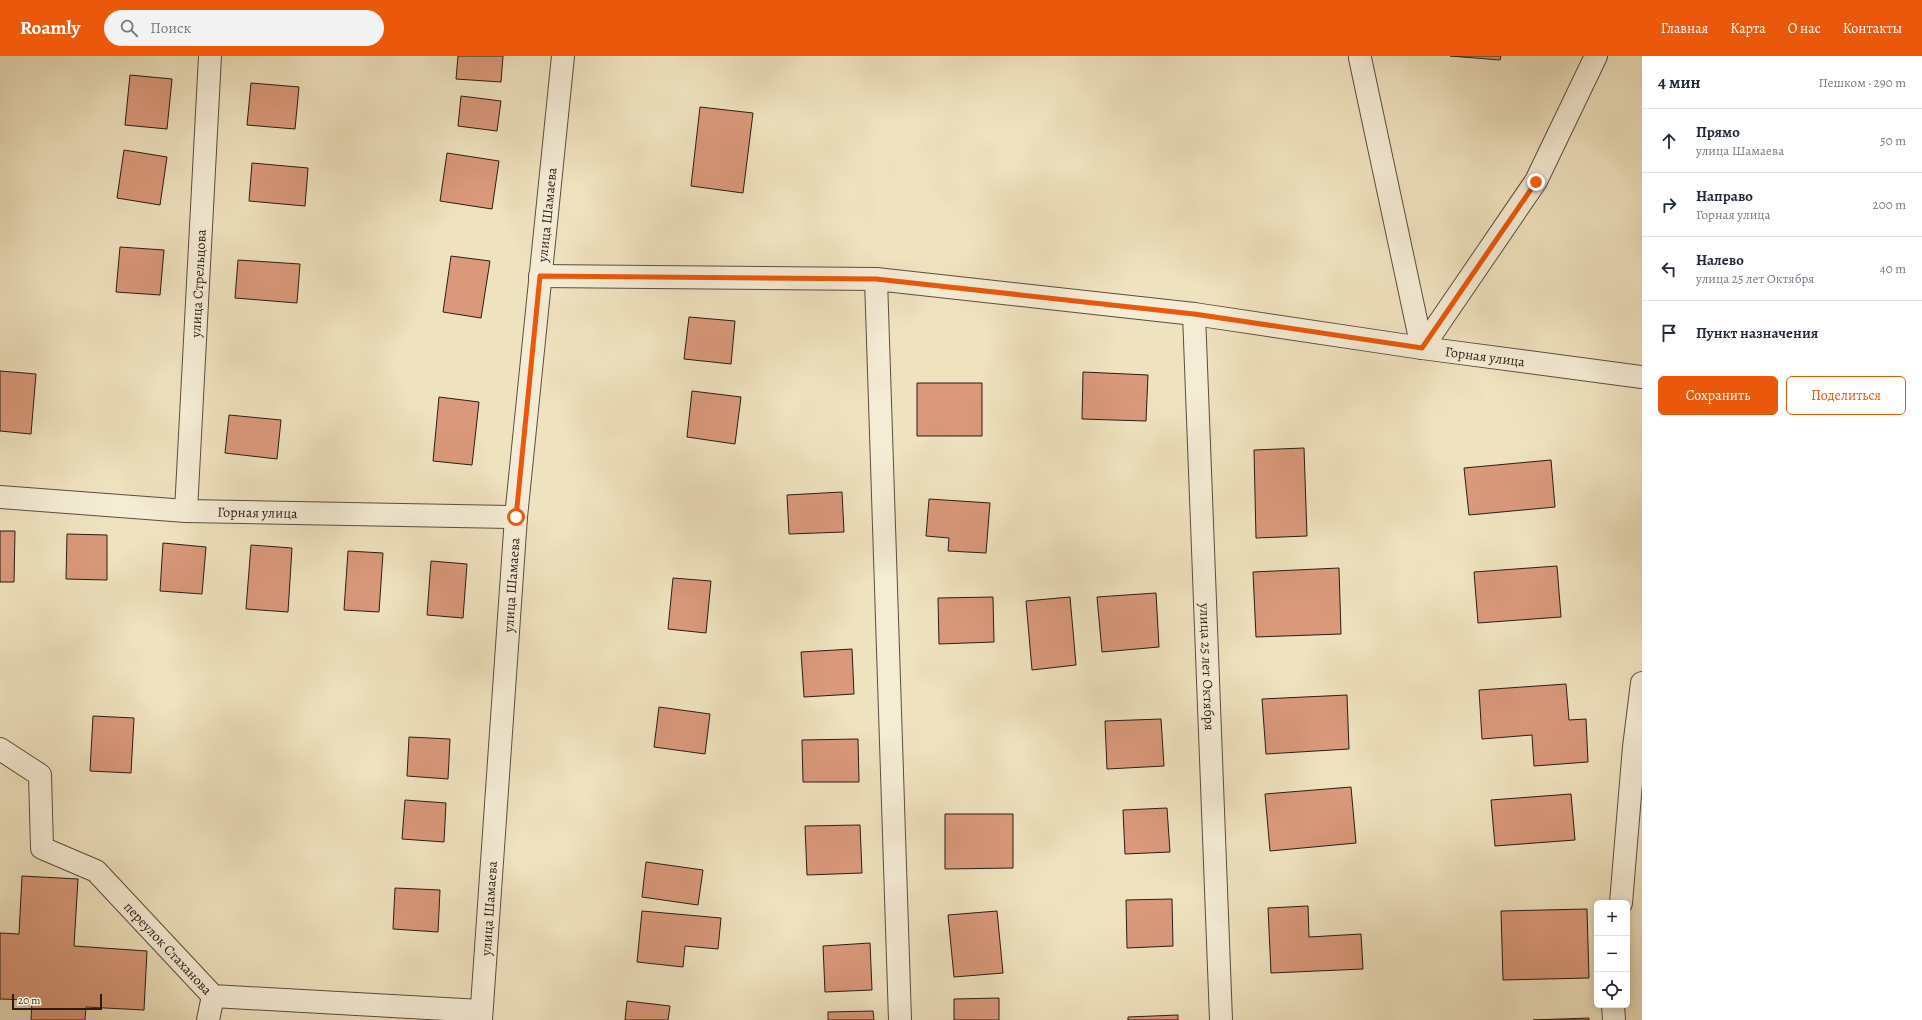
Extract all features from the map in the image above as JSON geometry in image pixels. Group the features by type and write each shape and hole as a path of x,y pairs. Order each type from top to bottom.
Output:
{"street":[{"name":"улица Стрельцова","path":"186,511 210,56"},
{"name":"улица Шамаева","path":"481,1016 516,517 563,56"},
{"path":"1422,348 1536,182 1596,56"},
{"path":"1360,58 1422,348"},
{"name":"Горная улица","path":"540,276 876,279 1194,314 1422,348 1642,377"},
{"path":"876,279 900,1020"},
{"name":"улица 25 лет Октября","path":"1194,314 1221,1020"},
{"name":"Горная улица","path":"0,497 186,511 516,517"},
{"path":"1621,900 1634,747 1642,683"},
{"name":"переулок Стаханова","path":"0,749 40,775 42,848 96,871 213,996 481,1016"},
{"path":"208,1020 213,996"},
{"path":"1613,1008 1614,1020"}],"building":[{"path":"458,56 503,56 501,82 456,79"},
{"path":"1450,56 1501,56 1500,60"},
{"path":"130,75 172,79 167,129 125,125"},
{"path":"251,83 299,87 295,129 247,125"},
{"path":"461,96 501,101 497,131 458,126"},
{"path":"700,107 753,113 743,193 691,186"},
{"path":"124,150 167,157 160,205 117,198"},
{"path":"447,153 499,161 492,209 440,201"},
{"path":"252,163 308,168 305,206 249,201"},
{"path":"120,247 164,250 160,295 116,292"},
{"path":"451,256 490,261 481,318 443,312"},
{"path":"238,260 300,264 297,303 235,298"},
{"path":"689,317 735,321 731,364 684,359"},
{"path":"0,371 36,374 31,434 0,431"},
{"path":"1083,372 1148,375 1146,421 1082,419"},
{"path":"917,383 982,383 982,436 917,436"},
{"path":"692,391 741,397 735,444 687,437"},
{"path":"439,397 479,402 472,465 433,461"},
{"path":"229,415 281,420 277,459 225,453"},
{"path":"1304,448 1307,536 1256,538 1254,450"},
{"path":"1551,460 1555,507 1469,515 1464,468"},
{"path":"842,492 844,532 789,534 787,495"},
{"path":"929,499 990,503 986,553 948,551 949,538 926,536"},
{"path":"0,531 15,531 14,582 0,582"},
{"path":"67,534 107,535 107,580 66,579"},
{"path":"163,543 206,547 202,594 160,591"},
{"path":"251,545 292,548 288,612 246,609"},
{"path":"348,551 383,553 379,612 344,610"},
{"path":"431,561 467,564 463,618 427,615"},
{"path":"1557,566 1561,617 1478,623 1474,572"},
{"path":"1339,568 1341,634 1256,637 1253,572"},
{"path":"673,578 711,581 706,633 668,629"},
{"path":"1156,593 1159,647 1102,652 1097,597"},
{"path":"993,597 994,642 939,644 938,598"},
{"path":"1070,597 1076,665 1032,670 1026,601"},
{"path":"852,649 854,694 804,697 801,652"},
{"path":"1566,684 1569,720 1586,719 1588,762 1534,766 1532,735 1482,739 1479,690"},
{"path":"1347,695 1349,749 1266,754 1262,699"},
{"path":"659,707 710,714 705,754 654,747"},
{"path":"93,716 134,718 131,773 90,771"},
{"path":"1161,719 1164,766 1107,769 1105,721"},
{"path":"409,737 450,739 448,779 407,776"},
{"path":"858,739 859,782 803,782 802,740"},
{"path":"1351,787 1356,843 1270,851 1265,794"},
{"path":"1571,794 1575,840 1495,846 1491,800"},
{"path":"405,800 446,803 444,842 402,839"},
{"path":"1167,808 1170,852 1125,854 1123,810"},
{"path":"945,814 1013,814 1013,868 945,869"},
{"path":"860,825 862,873 807,875 805,826"},
{"path":"646,862 703,870 698,905 642,897"},
{"path":"22,876 78,879 74,946 147,951 144,1010 86,1007 85,1020 31,1020 32,1000 0,999 0,933 19,934"},
{"path":"395,888 440,890 438,932 393,929"},
{"path":"1172,899 1173,946 1127,948 1126,900"},
{"path":"1308,906 1309,937 1361,934 1363,969 1271,973 1268,908"},
{"path":"1587,909 1589,978 1503,980 1501,911"},
{"path":"642,911 721,918 718,949 685,946 683,967 637,962"},
{"path":"997,911 1003,973 954,977 948,915"},
{"path":"870,943 872,990 825,992 823,946"},
{"path":"999,998 999,1020 954,1020 954,999"},
{"path":"627,1001 670,1006 668,1020 625,1020"},
{"path":"873,1011 874,1020 828,1020 828,1012"},
{"path":"1178,1015 1178,1020 1128,1020 1128,1017"},
{"path":"1589,1018 1589,1020 1533,1020"}],"route":[{"path":"516,517 540,276 876,279 1194,314 1422,348 1536,182"}]}
